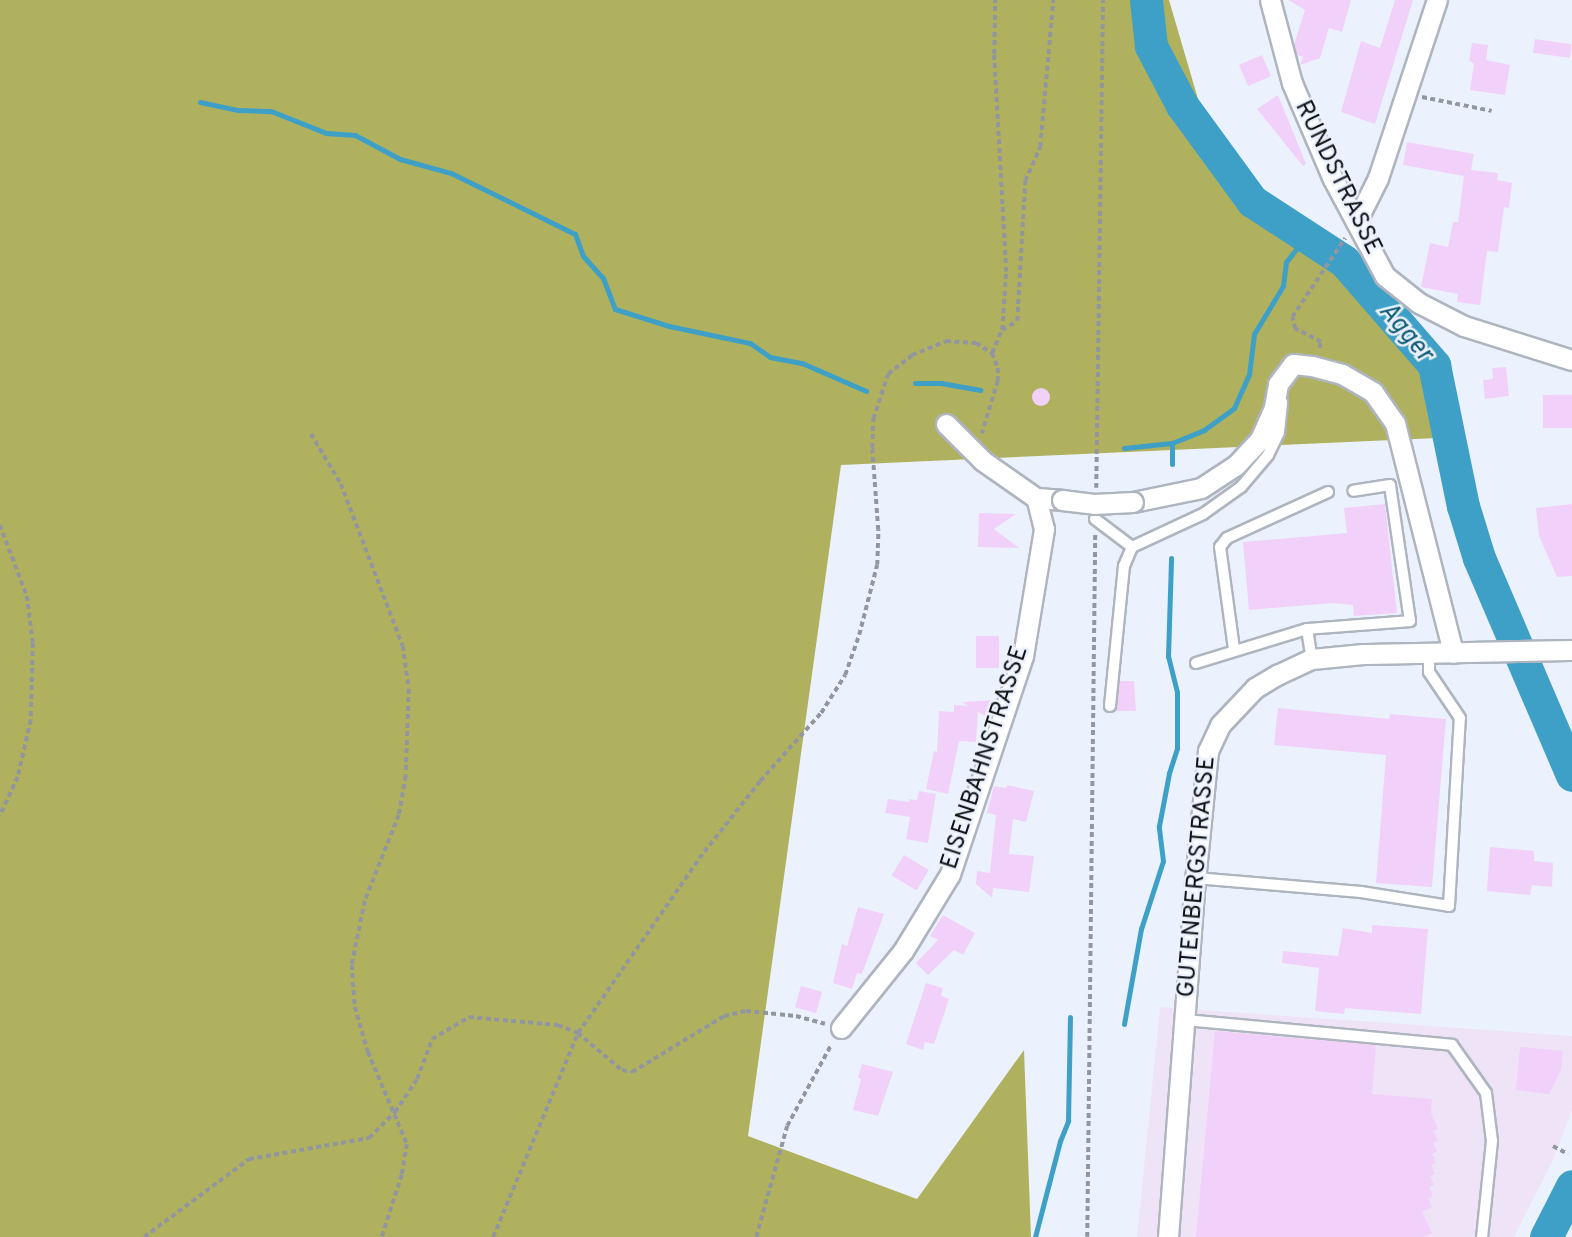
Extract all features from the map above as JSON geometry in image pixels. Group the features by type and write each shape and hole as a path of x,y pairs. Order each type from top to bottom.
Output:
{"street":[{"name":"RUNDSTRASSE","path":"1270,0 1292,83 1351,229 1385,276 1419,303 1486,334 1572,360"},
{"path":"1351,229 1378,178 1437,0"},
{"path":"946,424 983,461 1036,498 1094,504 1133,502 1201,488 1236,465 1260,439 1274,407 1278,384 1293,365 1312,366 1342,374 1373,392 1395,423 1453,653"},
{"name":"EISENBAHNSTRASSE","path":"841,1028 903,951 950,874 1023,656 1044,529 1036,498"},
{"name":"GUTENBERGSTRASSE","path":"1168,1237 1195,878 1208,751 1220,725 1255,688 1276,674 1312,659 1363,654 1571,651"}],"lane":[{"path":"1110,706 1124,566 1132,547 1203,514 1241,487 1268,455 1279,432 1283,408 1278,384"},
{"path":"1196,663 1234,649 1307,629 1410,621 1390,485 1353,491"},
{"path":"1234,649 1220,547 1227,538 1328,492"},
{"path":"1095,519 1132,547"},
{"path":"1307,629 1312,659"},
{"path":"1195,878 1361,892 1449,906 1460,718 1429,672 1429,654"},
{"path":"1185,1020 1452,1045 1486,1093 1492,1141 1482,1237"}],"path":[{"path":"992,353 1002,330 1006,272 994,54 995,0"},
{"path":"1002,330 1017,321 1025,181 1040,148 1053,0"},
{"path":"1087,1237 1103,0"},
{"path":"1407,95 1492,111"},
{"path":"1312,366 1321,342 1295,329 1292,322 1294,312 1351,229"},
{"path":"493,1237 578,1033 704,852 760,781 821,713 845,674 859,635 877,565 873,419 888,374 912,355 946,341 975,343 992,353 998,368 998,381 982,432 983,461"},
{"path":"311,433 341,484 403,646 409,689 406,776 399,815 365,901 352,965 355,1007 368,1052 407,1144 402,1175 382,1237"},
{"path":"0,525 27,596 33,643 32,720 18,777 0,816"},
{"path":"145,1237 249,1159 369,1138 395,1112 416,1079 432,1039 469,1017 558,1025 578,1033 622,1070 632,1072 724,1016 746,1012 796,1016 841,1028 787,1126 756,1237"},
{"path":"1553,1146 1569,1154"}],"shaded area":[{"path":"0,0 1169,0 1203,116 1294,242 1451,368 1437,438 841,465 748,1136 917,1199 1024,1050 1031,1237 0,1237"},
{"path":"1160,1007 1572,1036 1572,1110 1552,1162 1514,1237 1137,1237"}],"building":[{"path":"1288,0 1351,0 1342,32 1329,28 1320,58 1300,65 1303,57 1297,55 1294,45 1305,10"},
{"path":"1395,0 1413,0 1375,124 1341,112 1361,41 1380,48"},
{"path":"1535,39 1572,44 1570,58 1533,53"},
{"path":"1472,43 1488,45 1486,60 1510,65 1505,95 1470,90 1474,64 1469,60"},
{"path":"1262,55 1271,76 1248,86 1239,65"},
{"path":"1278,95 1306,164 1303,166 1257,109"},
{"path":"1407,142 1474,154 1471,170 1498,173 1497,180 1512,183 1509,208 1504,207 1498,252 1487,251 1480,305 1457,302 1458,294 1421,287 1430,243 1448,247 1453,222 1458,222 1464,176 1403,165"},
{"path":"1506,367 1509,396 1485,399 1483,380 1493,379 1492,368"},
{"path":"1037,388 1045,388 1050,397 1048,404 1037,406 1032,401 1032,393"},
{"path":"1543,395 1572,395 1572,428 1543,428"},
{"path":"1385,504 1397,613 1354,616 1353,605 1333,603 1249,610 1243,542 1347,533 1344,508"},
{"path":"1572,504 1572,576 1557,577 1539,536 1536,508"},
{"path":"979,513 1016,514 994,529 1019,548 978,547"},
{"path":"976,636 999,636 999,668 976,668"},
{"path":"1120,681 1134,681 1136,711 1116,711"},
{"path":"995,700 989,718 978,712 976,742 959,741 948,794 926,789 934,751 937,752 939,711 954,712 954,705 968,706 963,702"},
{"path":"1278,708 1389,719 1390,714 1446,719 1432,887 1376,883 1386,755 1274,745"},
{"path":"1007,785 1034,791 1026,822 1013,819 1009,854 1034,856 1029,892 993,888 992,898 976,884 977,871 990,873 996,815 987,813 994,786 1006,788"},
{"path":"919,791 936,794 928,843 906,839 910,817 885,813 888,799 909,802 909,799 917,800"},
{"path":"1490,847 1534,851 1534,861 1553,863 1552,887 1532,885 1530,895 1487,891"},
{"path":"904,855 929,870 916,891 892,876"},
{"path":"858,907 884,914 862,974 857,973 852,989 833,983 842,944 847,946"},
{"path":"943,915 975,933 963,955 954,950 928,975 916,963 938,940 930,936"},
{"path":"1372,925 1428,929 1421,1014 1345,1008 1344,1014 1315,1011 1319,968 1282,963 1283,951 1338,956 1343,928 1372,933"},
{"path":"926,983 943,988 941,996 949,999 934,1044 925,1042 923,1050 906,1044"},
{"path":"801,986 822,992 816,1013 795,1007"},
{"path":"1215,1031 1376,1045 1372,1094 1432,1099 1431,1113 1438,1129 1433,1131 1438,1140 1433,1143 1437,1151 1432,1154 1436,1163 1431,1165 1435,1174 1430,1176 1434,1185 1429,1187 1433,1196 1428,1198 1432,1207 1422,1212 1432,1233 1423,1237 1196,1237"},
{"path":"1520,1047 1563,1051 1561,1070 1549,1094 1516,1090"},
{"path":"862,1064 893,1072 878,1116 853,1110"}],"waterway":[{"name":"Agger","path":"1146,0 1151,46 1182,105 1252,201 1344,261 1434,365 1463,506 1479,558 1572,775"},
{"path":"200,102 238,110 271,111 326,133 355,135 400,159 451,173 575,234 583,256 603,278 615,309 669,326 750,343 770,357 802,363 866,391"},
{"path":"1172,464 1172,443 1204,430 1234,408 1249,375 1254,334 1283,286 1286,262 1306,236"},
{"path":"915,383 941,383 980,390"},
{"path":"1124,448 1172,443"},
{"path":"1124,1024 1141,929 1163,861 1159,826 1169,773 1177,748 1177,692 1168,656 1171,558"},
{"path":"1035,1237 1060,1141 1068,1121 1070,1017"},
{"name":"Agger","path":"1546,1237 1572,1186"}]}
